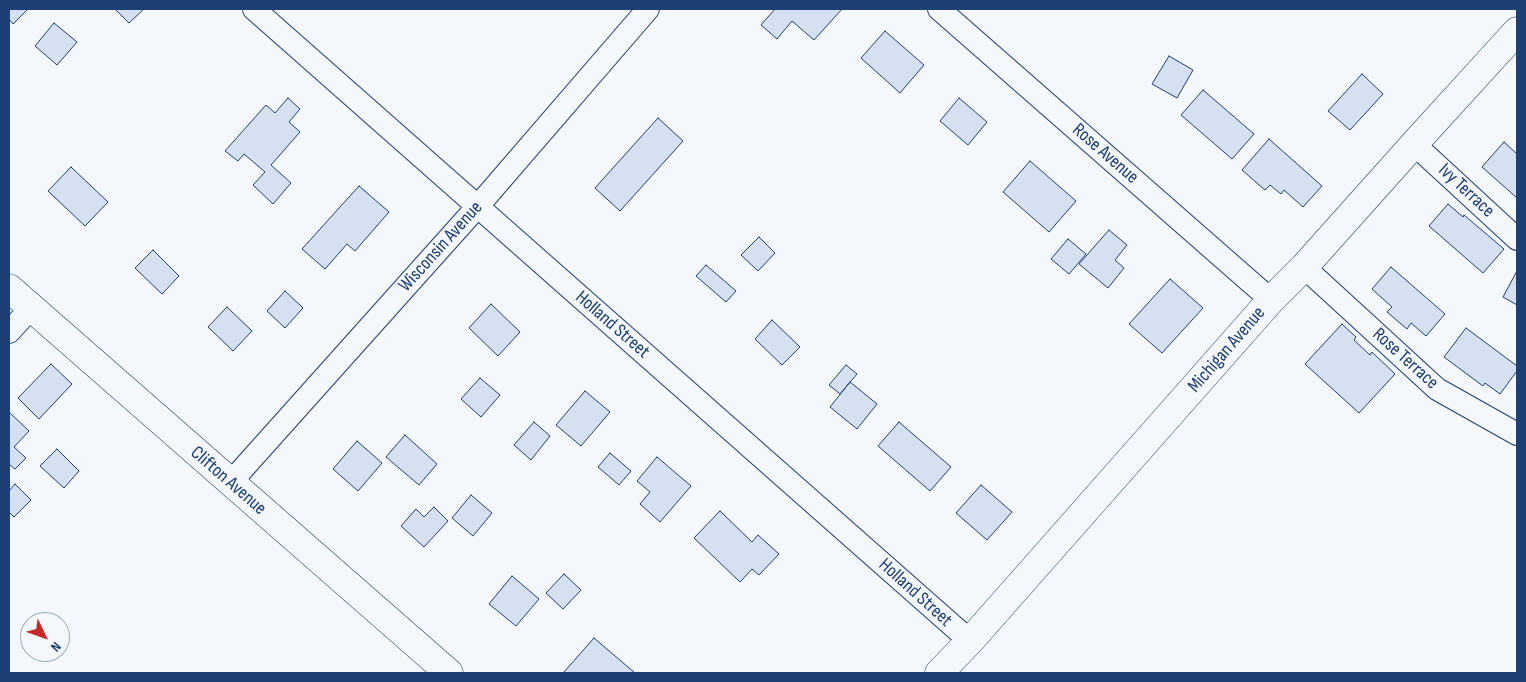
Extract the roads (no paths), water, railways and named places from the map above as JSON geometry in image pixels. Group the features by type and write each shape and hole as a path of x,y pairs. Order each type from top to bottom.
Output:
{"main road":[{"name":"Michigan Avenue","path":"939,673 970,641 1271,300 1304,267 1517,31"},
{"name":"Clifton Avenue","path":"9,288 449,673"}],"street":[{"name":"Holland Street","path":"254,9 970,641"},
{"name":"Wisconsin Avenue","path":"230,483 478,206 648,9"},
{"name":"Rose Avenue","path":"939,9 1271,300"},
{"name":"Ivy Terrace","path":"1414,144 1517,239"},
{"name":"Rose Terrace","path":"1304,267 1437,389 1517,434"},
{"path":"9,332 31,308"}]}
